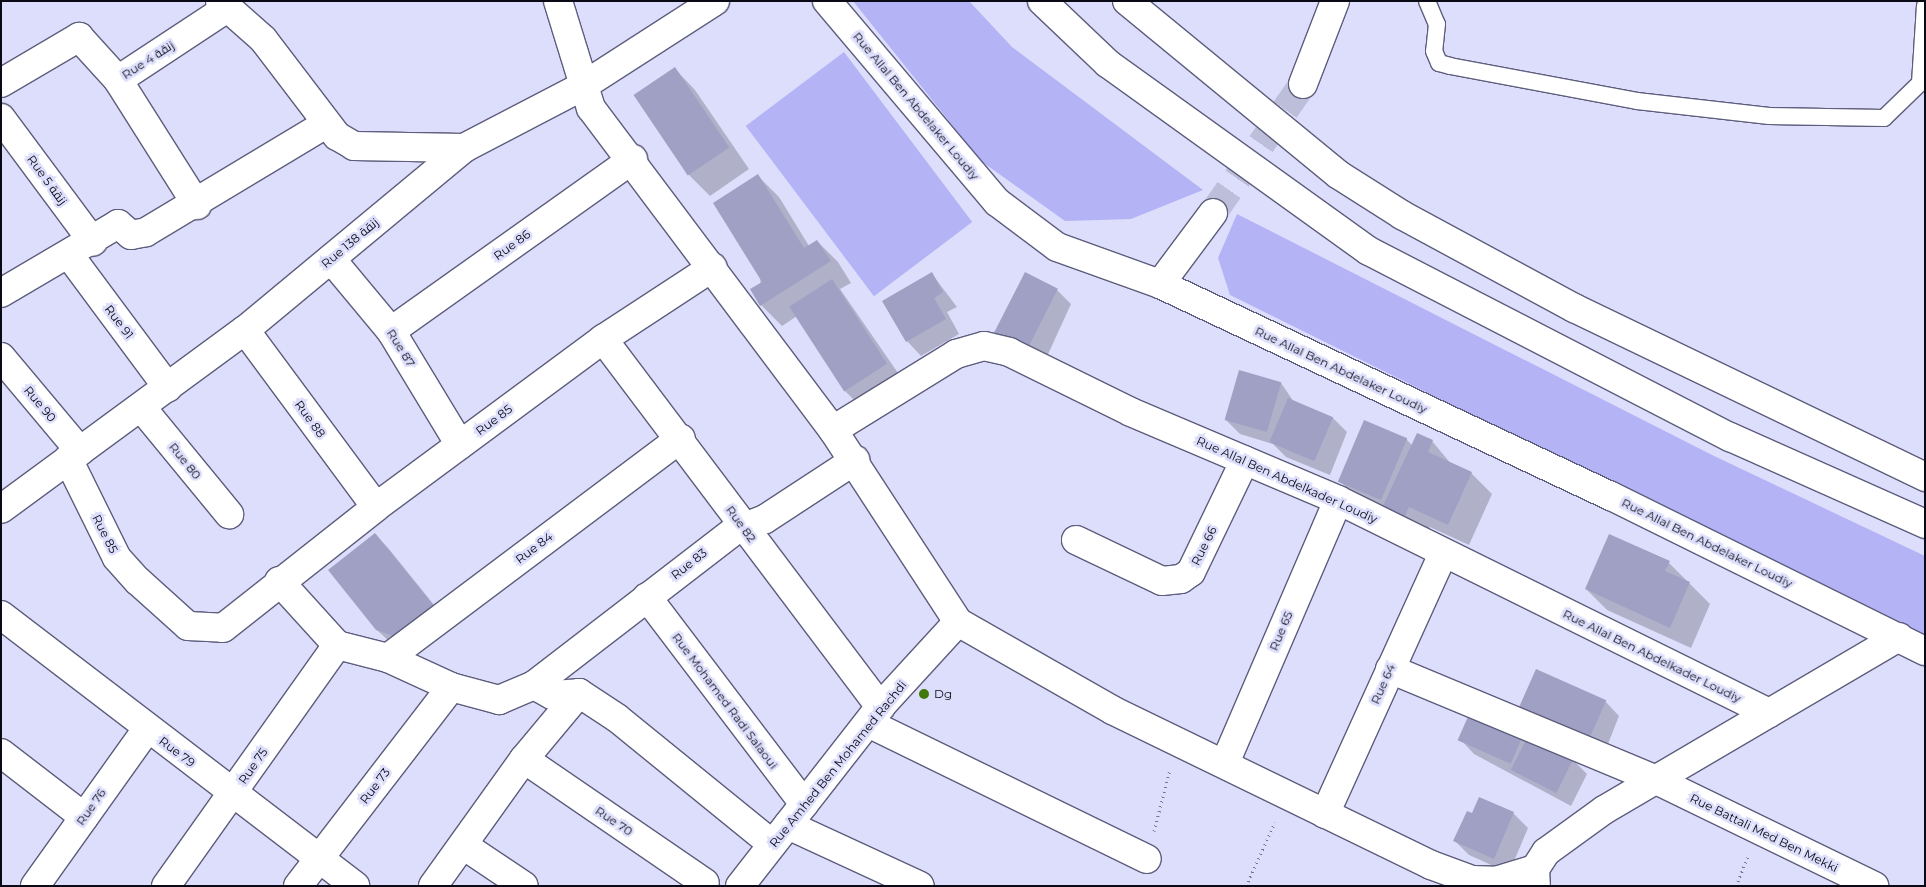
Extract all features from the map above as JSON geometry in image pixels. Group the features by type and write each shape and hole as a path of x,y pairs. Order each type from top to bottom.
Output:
{"main road":[{"path":"558,1 583,86 594,112 633,158 855,460 958,622 1112,710 1225,762 1286,796 1455,876 1496,881 1536,877 1564,837 1654,779 1899,637"},
{"name":"Rue Allal Ben Abdelaker Loudiy","path":"827,1 997,202 1057,247 1160,284 1611,496 1925,651"},
{"path":"1042,1 1107,63 1369,251 1730,437 1925,524"},
{"path":"1127,1 1339,175 1410,220 1574,308 1925,477"},
{"path":"1303,84 1335,1"},
{"name":"Rue 138 زنقة","path":"1,509 245,330 464,148 583,86 708,3"},
{"path":"223,4 263,39 324,125 354,146 464,148"},
{"name":"Rue 4 زنقة","path":"1,83 79,36 118,80 223,4"},
{"path":"118,80 197,205"},
{"name":"Rue 5 زنقة","path":"1,118 92,242"},
{"path":"1,293 70,256 118,224 132,235 146,232 197,205 324,125"},
{"name":"Rue 86","path":"391,331 633,158"},
{"path":"1160,284 1213,213"},
{"name":"Rue 91","path":"70,256 168,388"},
{"name":"Rue 87","path":"331,259 391,331 460,445"},
{"name":"Rue 85","path":"74,455 117,558 188,626 223,628 279,581 376,507 603,339 714,267"},
{"name":"Rue 88","path":"245,330 376,507"},
{"name":"Rue 82","path":"603,339 680,438 874,715"},
{"name":"Rue Allal Ben Abdelkader Loudiy","path":"833,430 932,367 984,346 1009,352 1132,412 1338,500 1443,554 1768,713"},
{"name":"Rue 90","path":"1,357 74,455"},
{"name":"Rue 80","path":"141,407 229,514"},
{"name":"Rue 84","path":"388,658 680,438"},
{"name":"Rue 83","path":"388,658 452,687 499,700 534,685 646,597 742,527 765,520 855,460"},
{"name":"Rue 66","path":"1076,540 1162,581 1181,579 1191,572 1244,460"},
{"name":"Rue 65","path":"1225,762 1338,500"},
{"name":"Rue 64","path":"1325,814 1443,554"},
{"path":"279,581 337,645 388,658"},
{"name":"Rue Mohamed Radi Salaoui","path":"646,597 788,824 920,886"},
{"name":"Rue 79","path":"1,615 147,729 355,886"},
{"name":"Rue Amhed Ben Mohamed Rachdi","path":"740,886 874,715 958,622"},
{"name":"Rue 75","path":"166,886 337,645"},
{"name":"Rue Battali Med Ben Mekki","path":"1390,669 1654,779 1874,886"},
{"path":"534,685 552,695 579,693 788,824"},
{"name":"Rue 73","path":"298,886 452,687"},
{"path":"432,886 524,758 579,693"},
{"path":"874,715 1146,858"},
{"name":"Rue 76","path":"35,886 147,729"},
{"path":"1,753 84,817"},
{"name":"Rue 70","path":"524,758 705,882"},
{"path":"463,845 524,886"}],"lane":[{"path":"1428,1 1437,24 1434,51 1439,63 1637,101 1769,116 1884,118 1920,83 1925,6"}],"path":[{"path":"1146,858 1177,739"},
{"path":"1246,886 1286,796"}],"shaded area":[{"path":"853,1 969,1 1012,47 1203,190 1131,219 1065,221 981,161"},
{"path":"844,52 972,222 874,296 746,126"},
{"path":"1237,214 1712,455 1925,556 1925,639 1230,295 1218,258"}],"building":[{"path":"675,67 729,147 688,175 634,95"},
{"path":"758,174 804,248 817,240 831,261 760,306 750,289 762,282 713,203"},
{"path":"932,272 943,292 934,298 946,319 906,342 882,301"},
{"path":"1025,272 1058,289 1027,349 994,333"},
{"path":"832,279 887,364 844,391 789,307"},
{"path":"1239,370 1281,382 1267,432 1225,420"},
{"path":"1288,398 1333,417 1314,461 1269,442"},
{"path":"1364,420 1407,438 1381,500 1338,482"},
{"path":"1417,433 1433,440 1428,452 1472,472 1448,525 1409,507 1403,520 1381,510"},
{"path":"375,533 434,606 397,637 376,630 328,570"},
{"path":"1609,534 1670,561 1665,571 1690,582 1670,628 1585,589"},
{"path":"1536,669 1606,700 1588,742 1517,711"},
{"path":"1471,710 1524,734 1511,764 1458,740"},
{"path":"1528,736 1573,759 1556,793 1511,770"},
{"path":"1479,797 1514,812 1494,859 1453,841 1467,811 1472,813"}],"tunnel":[{"path":"1213,213 1303,84"}],"place":[{"name":"Dg","path":"924,694"}]}
